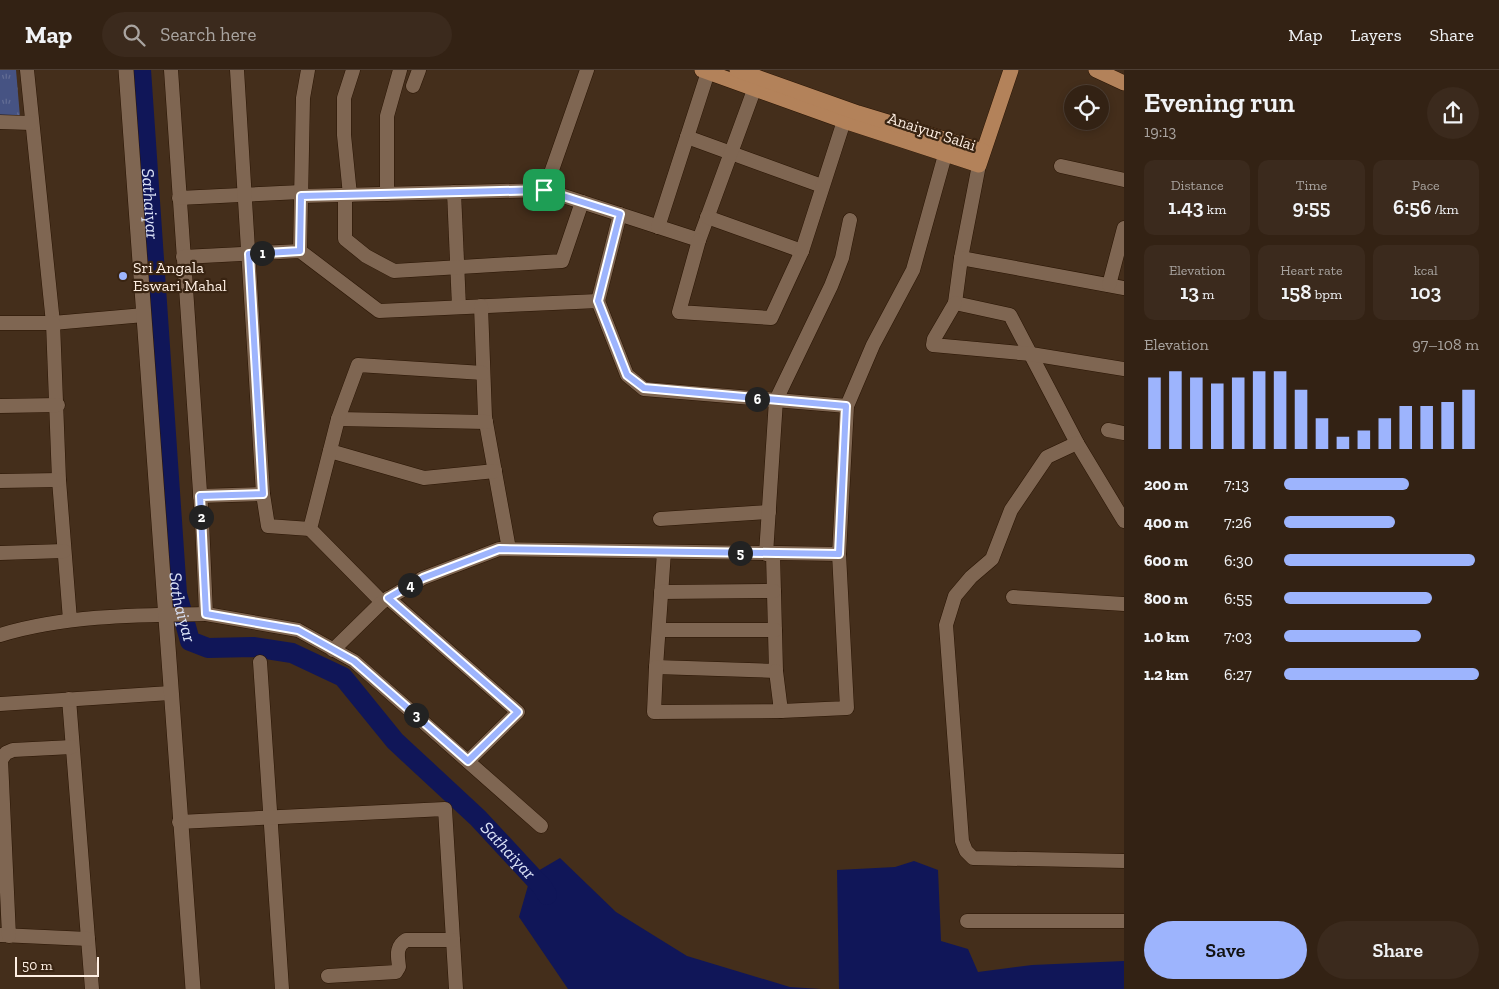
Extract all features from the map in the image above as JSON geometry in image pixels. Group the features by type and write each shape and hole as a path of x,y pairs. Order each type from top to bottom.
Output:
{"main road":[{"name":"Anaiyur Salai","path":"737,70 981,158"},
{"path":"981,158 1012,70"},
{"path":"1096,70 1124,83"},
{"name":"Anaiyur Salai","path":"705,71 754,90 945,155 981,158"}],"street":[{"path":"27,70 31,124 53,323 58,405 59,480 70,620"},
{"path":"126,70 144,315 170,615 170,693 193,989"},
{"path":"171,70 200,496 202,614"},
{"path":"236,70 263,494 268,526 310,528 385,600 518,712 468,761"},
{"path":"300,251 303,98 308,70"},
{"path":"353,70 344,98 344,135 348,195 345,239 366,256 394,271 562,261 582,202"},
{"path":"387,194 387,116 400,70"},
{"path":"413,86 419,70"},
{"path":"544,190 588,70"},
{"path":"658,227 687,137 705,71"},
{"path":"754,90 699,240 680,312 771,318 802,251 844,121"},
{"path":"0,122 31,124"},
{"path":"687,137 822,186"},
{"path":"664,552 654,712 782,711 847,708 839,554 846,406 873,345 913,270 945,155"},
{"path":"981,158 961,258 955,303 933,344 1031,354 1124,369"},
{"path":"1060,166 1124,180"},
{"path":"179,198 245,195 348,195 544,190 699,240"},
{"path":"454,192 459,307"},
{"path":"620,214 598,301 627,375 644,388 846,406"},
{"path":"707,217 802,251"},
{"path":"782,711 776,671 774,591 770,554 769,512 776,400 831,286 842,258 850,220"},
{"path":"1109,285 1124,228"},
{"path":"184,257 300,251 379,311 598,301"},
{"path":"961,258 1124,288"},
{"path":"955,303 1010,314 1077,443 1118,500 1124,521"},
{"path":"481,306 486,422 509,549"},
{"path":"0,323 53,323 144,315"},
{"path":"310,528 338,419 358,365 483,373"},
{"path":"0,406 58,405"},
{"path":"338,419 486,422"},
{"path":"1108,430 1124,433"},
{"path":"1077,443 1047,457 1011,510 992,559 971,577 955,596 946,625 962,841 966,851 973,858 1124,861"},
{"path":"330,451 424,478 495,472"},
{"path":"0,481 59,480"},
{"path":"200,496 263,494"},
{"path":"660,519 769,512"},
{"path":"333,650 385,600 423,578 499,549 839,554"},
{"path":"0,553 64,552"},
{"path":"661,592 774,591"},
{"path":"1013,597 1124,604"},
{"path":"0,635 26,627 70,620 202,614 298,630 354,661 541,826"},
{"path":"659,630 775,630"},
{"path":"260,662 282,989"},
{"path":"656,667 776,671"},
{"path":"0,704 170,693"},
{"path":"68,699 92,989"},
{"path":"72,747 14,750 6,753 1,760 5,935 88,939"},
{"path":"179,822 445,809 456,989"},
{"path":"967,921 1124,921"},
{"path":"328,976 396,972 399,967 397,950 406,940 453,940"}],"green space":[{"path":"0,70 16,70 20,117 0,116"}],"shaded area":[{"path":"560,858 616,912 687,956 790,987 821,989 568,989 519,917 531,875"},
{"path":"914,861 938,870 941,941 968,949 978,972 1032,965 1124,961 1124,989 839,989 837,870 895,867"}],"waterway":[{"name":"Sathaiyar","path":"141,70 177,594 190,641 208,648 253,647 292,653 343,677 395,741 478,818 543,888 547,895"}],"place":[{"name":"Sri Angala Eswari Mahal","path":"123,276"}],"route":[{"path":"544,190 620,214 598,301 627,375 644,388 846,406 839,554 499,549 423,578 388,598 518,712 468,761 354,661 298,630 206,614 200,496 263,494 249,254 300,251 301,196 544,190"}]}
